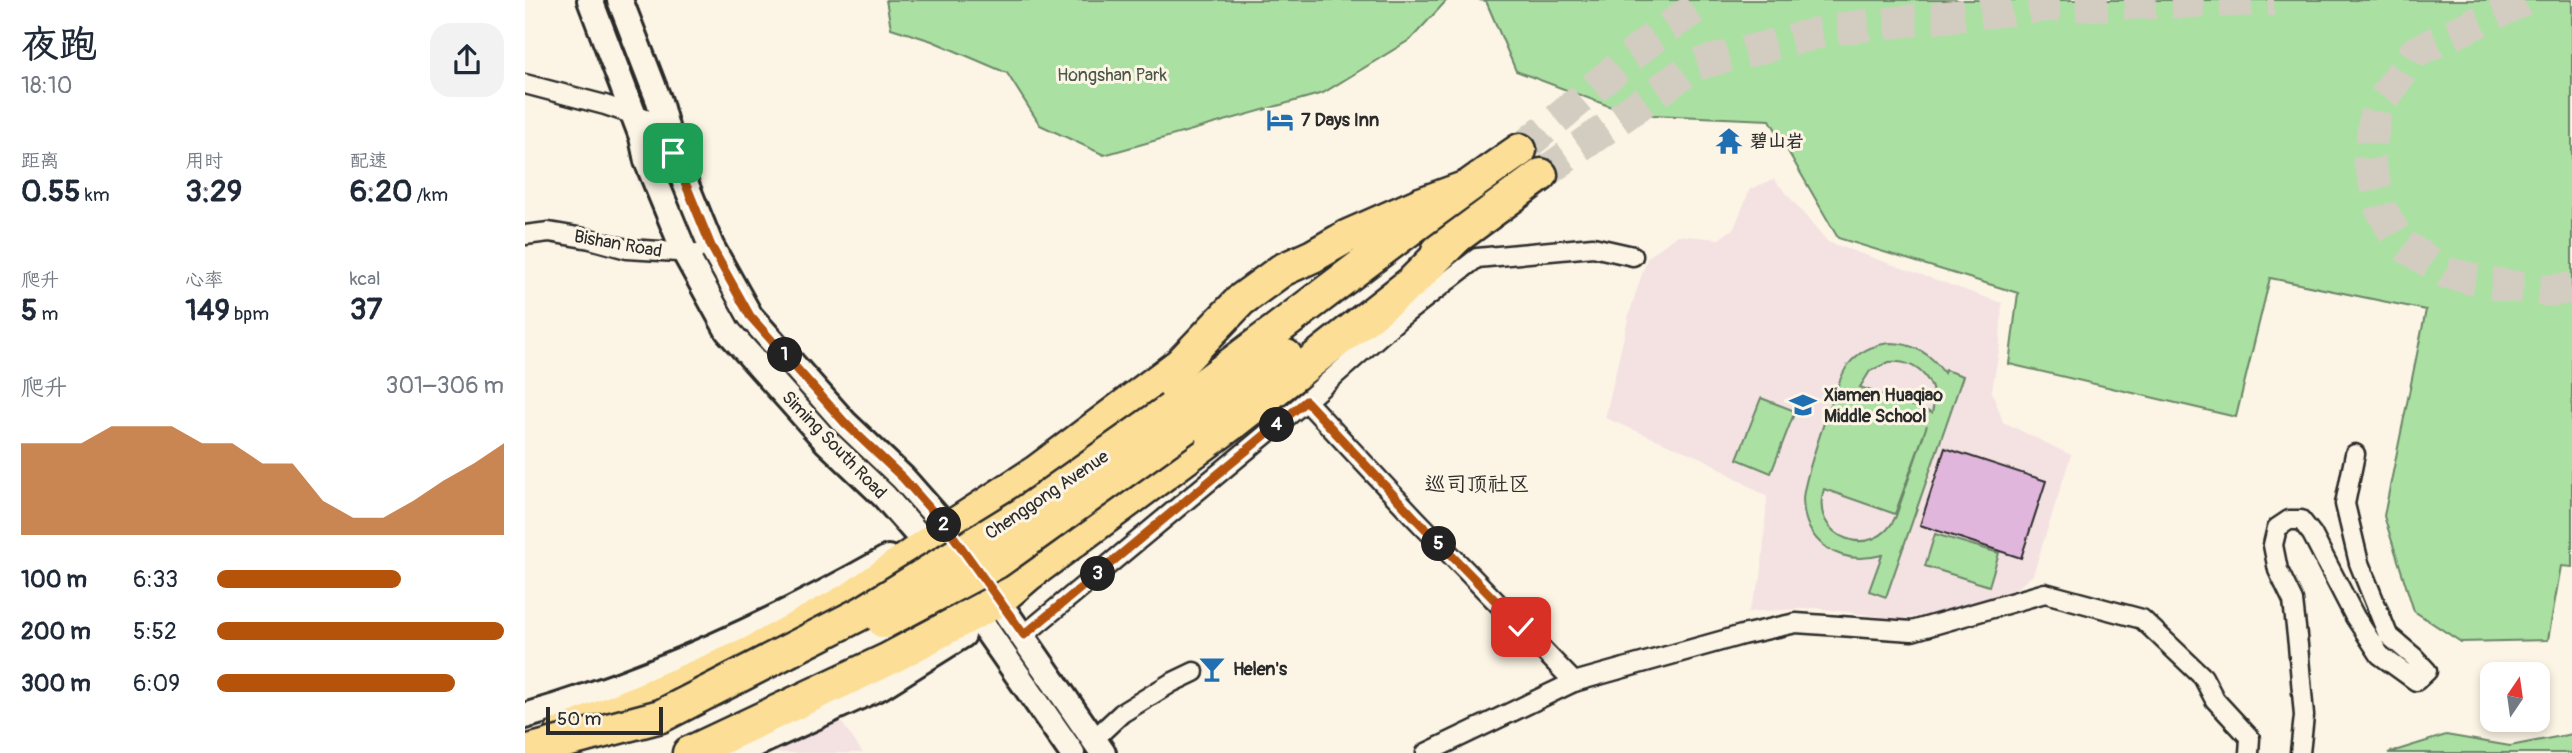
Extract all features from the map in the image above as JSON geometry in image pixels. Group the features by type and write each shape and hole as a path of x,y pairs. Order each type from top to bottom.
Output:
{"highway":[{"name":"Chenggong Avenue","path":"604,753 692,724 997,562 1179,417 1290,321 1464,188 1520,150"},
{"name":"Chenggong Avenue","path":"525,751 661,716 862,613 1179,417 1455,239 1541,175"},
{"path":"525,751 608,712 749,654 853,597 932,531 1036,472 1180,364 1241,300 1282,271 1346,237 1464,188"},
{"path":"689,753 991,611 1028,575 1229,426 1411,284 1455,239"}],"main road":[{"name":"Siming South Road","path":"590,0 634,116 647,160 685,253 728,331 827,441 884,496 932,531"},
{"name":"Siming South Road","path":"620,0 666,126 673,153 711,246 750,316 845,423 903,478 932,531 991,611 1072,753"},
{"path":"525,716 594,696 762,625 888,558 932,531"},
{"name":"Siming South Road","path":"991,611 1024,635 1099,746"},
{"path":"737,753 880,687 991,611"}],"street":[{"path":"525,84 666,126"},
{"name":"Bishan Road","path":"525,235 549,232 627,249 685,253 695,253 711,246"},
{"path":"1024,635 1306,401 1400,318 1477,258 1593,247 1633,256"},
{"path":"1306,401 1574,682"},
{"path":"2299,753 2304,716 2293,601 2278,570 2273,545 2277,528 2289,520 2301,520 2312,534 2355,617 2381,655 2416,681 2427,671 2388,635 2359,563 2345,504 2355,454"},
{"path":"1426,753 1574,682 1742,635 1796,622 1912,631 2045,593 2142,619 2203,677 2215,700 2250,738 2249,753"},
{"path":"1099,746 1122,713 1171,682 1194,672"}],"shaded area":[{"name":"Xiamen Huaqiao Middle School","path":"1774,179 1828,242 2002,303 2000,346 1992,391 2003,422 2071,455 2033,575 1994,608 1898,619 1816,608 1748,612 1761,578 1767,497 1706,460 1605,418 1629,314 1647,258 1677,235 1719,239 1734,228 1750,189"},
{"path":"840,720 863,753 774,753"}],"green space":[{"name":"Hongshan Park","path":"886,0 1447,0 1411,39 1323,93 1104,155 1040,125 1007,73 932,41 891,28"},
{"path":"1479,0 2572,0 2572,567 2561,566 2548,640 2461,642 2414,611 2384,516 2426,310 2270,278 2236,417 2009,364 2018,293 1838,238 1770,120 1630,114 1516,71 1486,1"},
{"path":"1884,344 1914,347 1933,360 1944,373 1945,370 1963,376 1886,597 1869,591 1882,555 1852,557 1827,548 1809,528 1803,498 1822,430 1843,374 1856,356","holes":["1889,362 1900,362 1917,369 1930,383 1934,402 1932,413 1860,387 1870,371","1927,425 1896,516 1886,530 1874,539 1860,541 1846,538 1834,531 1826,520 1822,506 1824,489 1895,514"]},
{"path":"1761,398 1795,411 1771,473 1737,459"},
{"path":"1935,534 1999,553 1989,586 1925,566"},
{"path":"2572,734 2572,753 2388,753 2446,735 2510,746"}],"building":[{"path":"1945,448 2046,481 2021,558 1920,525"}],"tunnel":[{"path":"1520,150 1655,36 1707,0"},
{"path":"1541,175 1695,65 1833,29 2047,6 2274,0"},
{"path":"2524,0 2415,52 2376,110 2369,160 2381,209 2400,243 2447,273 2489,283 2546,291 2572,288"}],"place":[{"name":"7 Days Inn","path":"1280,120"},
{"name":"碧山岩","path":"1729,141"},
{"name":"Xiamen Huaqiao Middle School","path":"1803,405"},
{"name":"Helen's","path":"1212,669"}],"district":[{"name":"巡司顶社区","path":"1477,484"}],"route":[{"path":"673,153 711,246 750,316 845,423 903,478 948,529 1024,635 1306,401 1521,627"}]}
